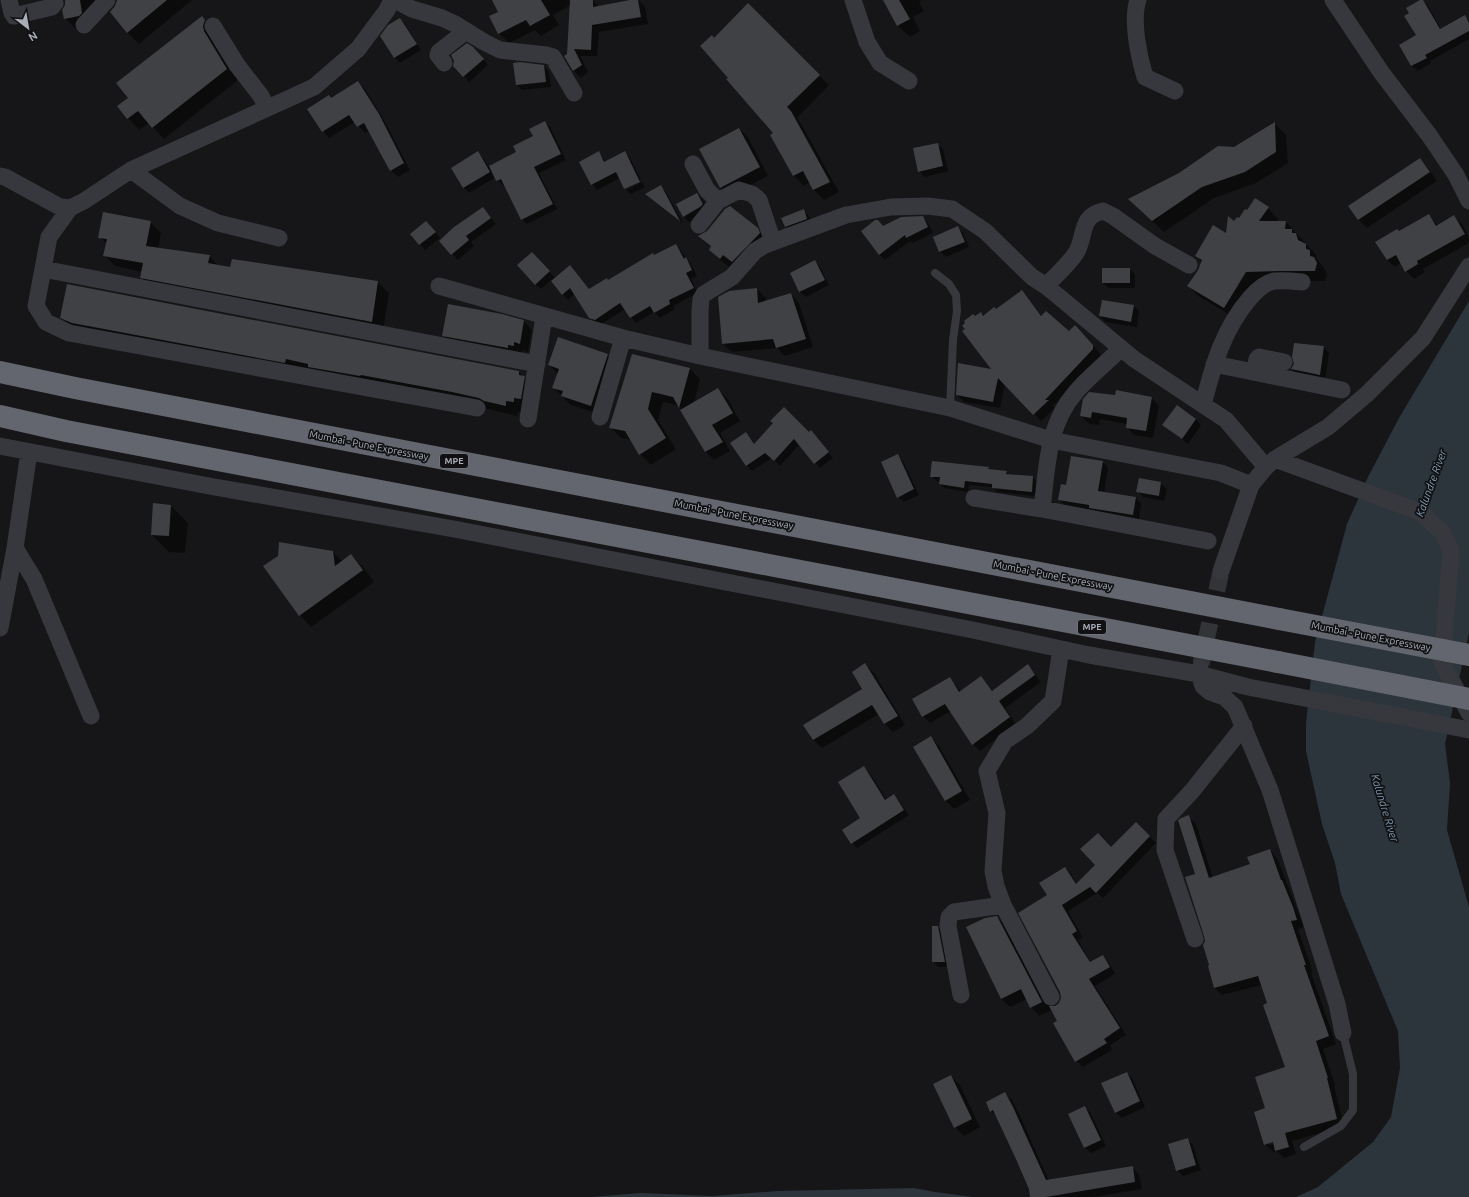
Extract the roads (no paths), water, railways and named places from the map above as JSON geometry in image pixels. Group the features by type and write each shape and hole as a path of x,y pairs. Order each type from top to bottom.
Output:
{"highway":[{"name":"Mumbai - Pune Expressway","path":"0,372 75,388 1469,655"},
{"name":"MPE","path":"0,416 66,431 1469,699"}],"street":[{"path":"9,0 14,16 52,7 55,3 54,0"},
{"path":"84,25 107,0"},
{"path":"392,0 387,10 358,49 314,87 131,170 84,201 70,208 49,237 36,306 46,322 69,333 477,408"},
{"path":"395,0 412,9 442,18 455,24 500,50 553,57 574,93"},
{"path":"853,0 867,42 880,63 909,81"},
{"path":"1138,0 1136,7 1136,33 1145,77 1175,91"},
{"path":"1333,0 1381,72 1429,135 1456,175 1469,201"},
{"path":"213,26 237,64 261,96 267,108"},
{"path":"444,63 438,55 439,52 466,31"},
{"path":"693,164 707,190 718,201"},
{"path":"131,170 180,206 218,223 279,238"},
{"path":"0,176 5,177 60,207 70,208"},
{"path":"699,225 718,201 739,190 752,194 759,200 773,242"},
{"path":"700,356 701,299 704,294 732,277 754,252 765,245 846,215 891,207 928,206 952,209 985,231 1032,276 1134,359 1226,420 1271,463 1420,512 1442,532 1451,550 1442,663 1469,713"},
{"path":"1046,286 1075,254 1081,244 1085,223 1090,216 1103,212 1113,216 1155,246 1189,265"},
{"path":"1221,571 1251,485 1271,463 1328,426 1367,394 1422,338 1469,266"},
{"path":"43,269 537,364"},
{"path":"1203,405 1214,364 1227,332 1241,308 1257,290 1273,281 1302,282"},
{"path":"439,286 623,338 700,356 950,408 1051,440 1221,473 1251,485"},
{"path":"528,419 544,316"},
{"path":"600,417 623,338"},
{"path":"1042,509 1051,440 1063,409 1075,393 1121,348"},
{"path":"1256,372 1257,359 1259,357 1284,362"},
{"path":"1214,364 1342,390"},
{"path":"0,446 216,488 454,529 968,629 1061,649 1200,669 1248,687 1469,730"},
{"path":"0,628 15,548 29,452"},
{"path":"974,498 1042,509 1208,541"},
{"path":"15,548 34,579 91,716"},
{"path":"1051,998 1003,905 996,886 993,871 997,813 987,771 1005,741 1028,726 1053,701 1061,649"},
{"path":"1200,669 1203,686 1210,692 1224,697 1235,707 1270,790 1334,996 1344,1033"},
{"path":"1195,938 1165,850 1166,819 1192,791 1244,726"},
{"path":"962,995 948,926 950,917 954,912 1003,905"}],"lane":[{"path":"935,273 949,284 956,295 957,311 953,340 950,408"},
{"path":"1304,1148 1341,1126 1353,1110 1353,1074 1344,1033"}],"water":[{"name":"Kalundre River","path":"1469,301 1469,633 1445,744 1450,783 1447,830 1469,907 1469,1197 1296,1197 1318,1187 1373,1142 1391,1117 1400,1068 1398,1031 1341,894 1335,863 1322,824 1306,751 1306,723 1315,642 1347,524 1368,477 1399,418"},
{"path":"914,1188 973,1197 591,1197 641,1193 712,1196 777,1191"}],"tunnel":[{"path":"1201,664 1221,571"}]}
